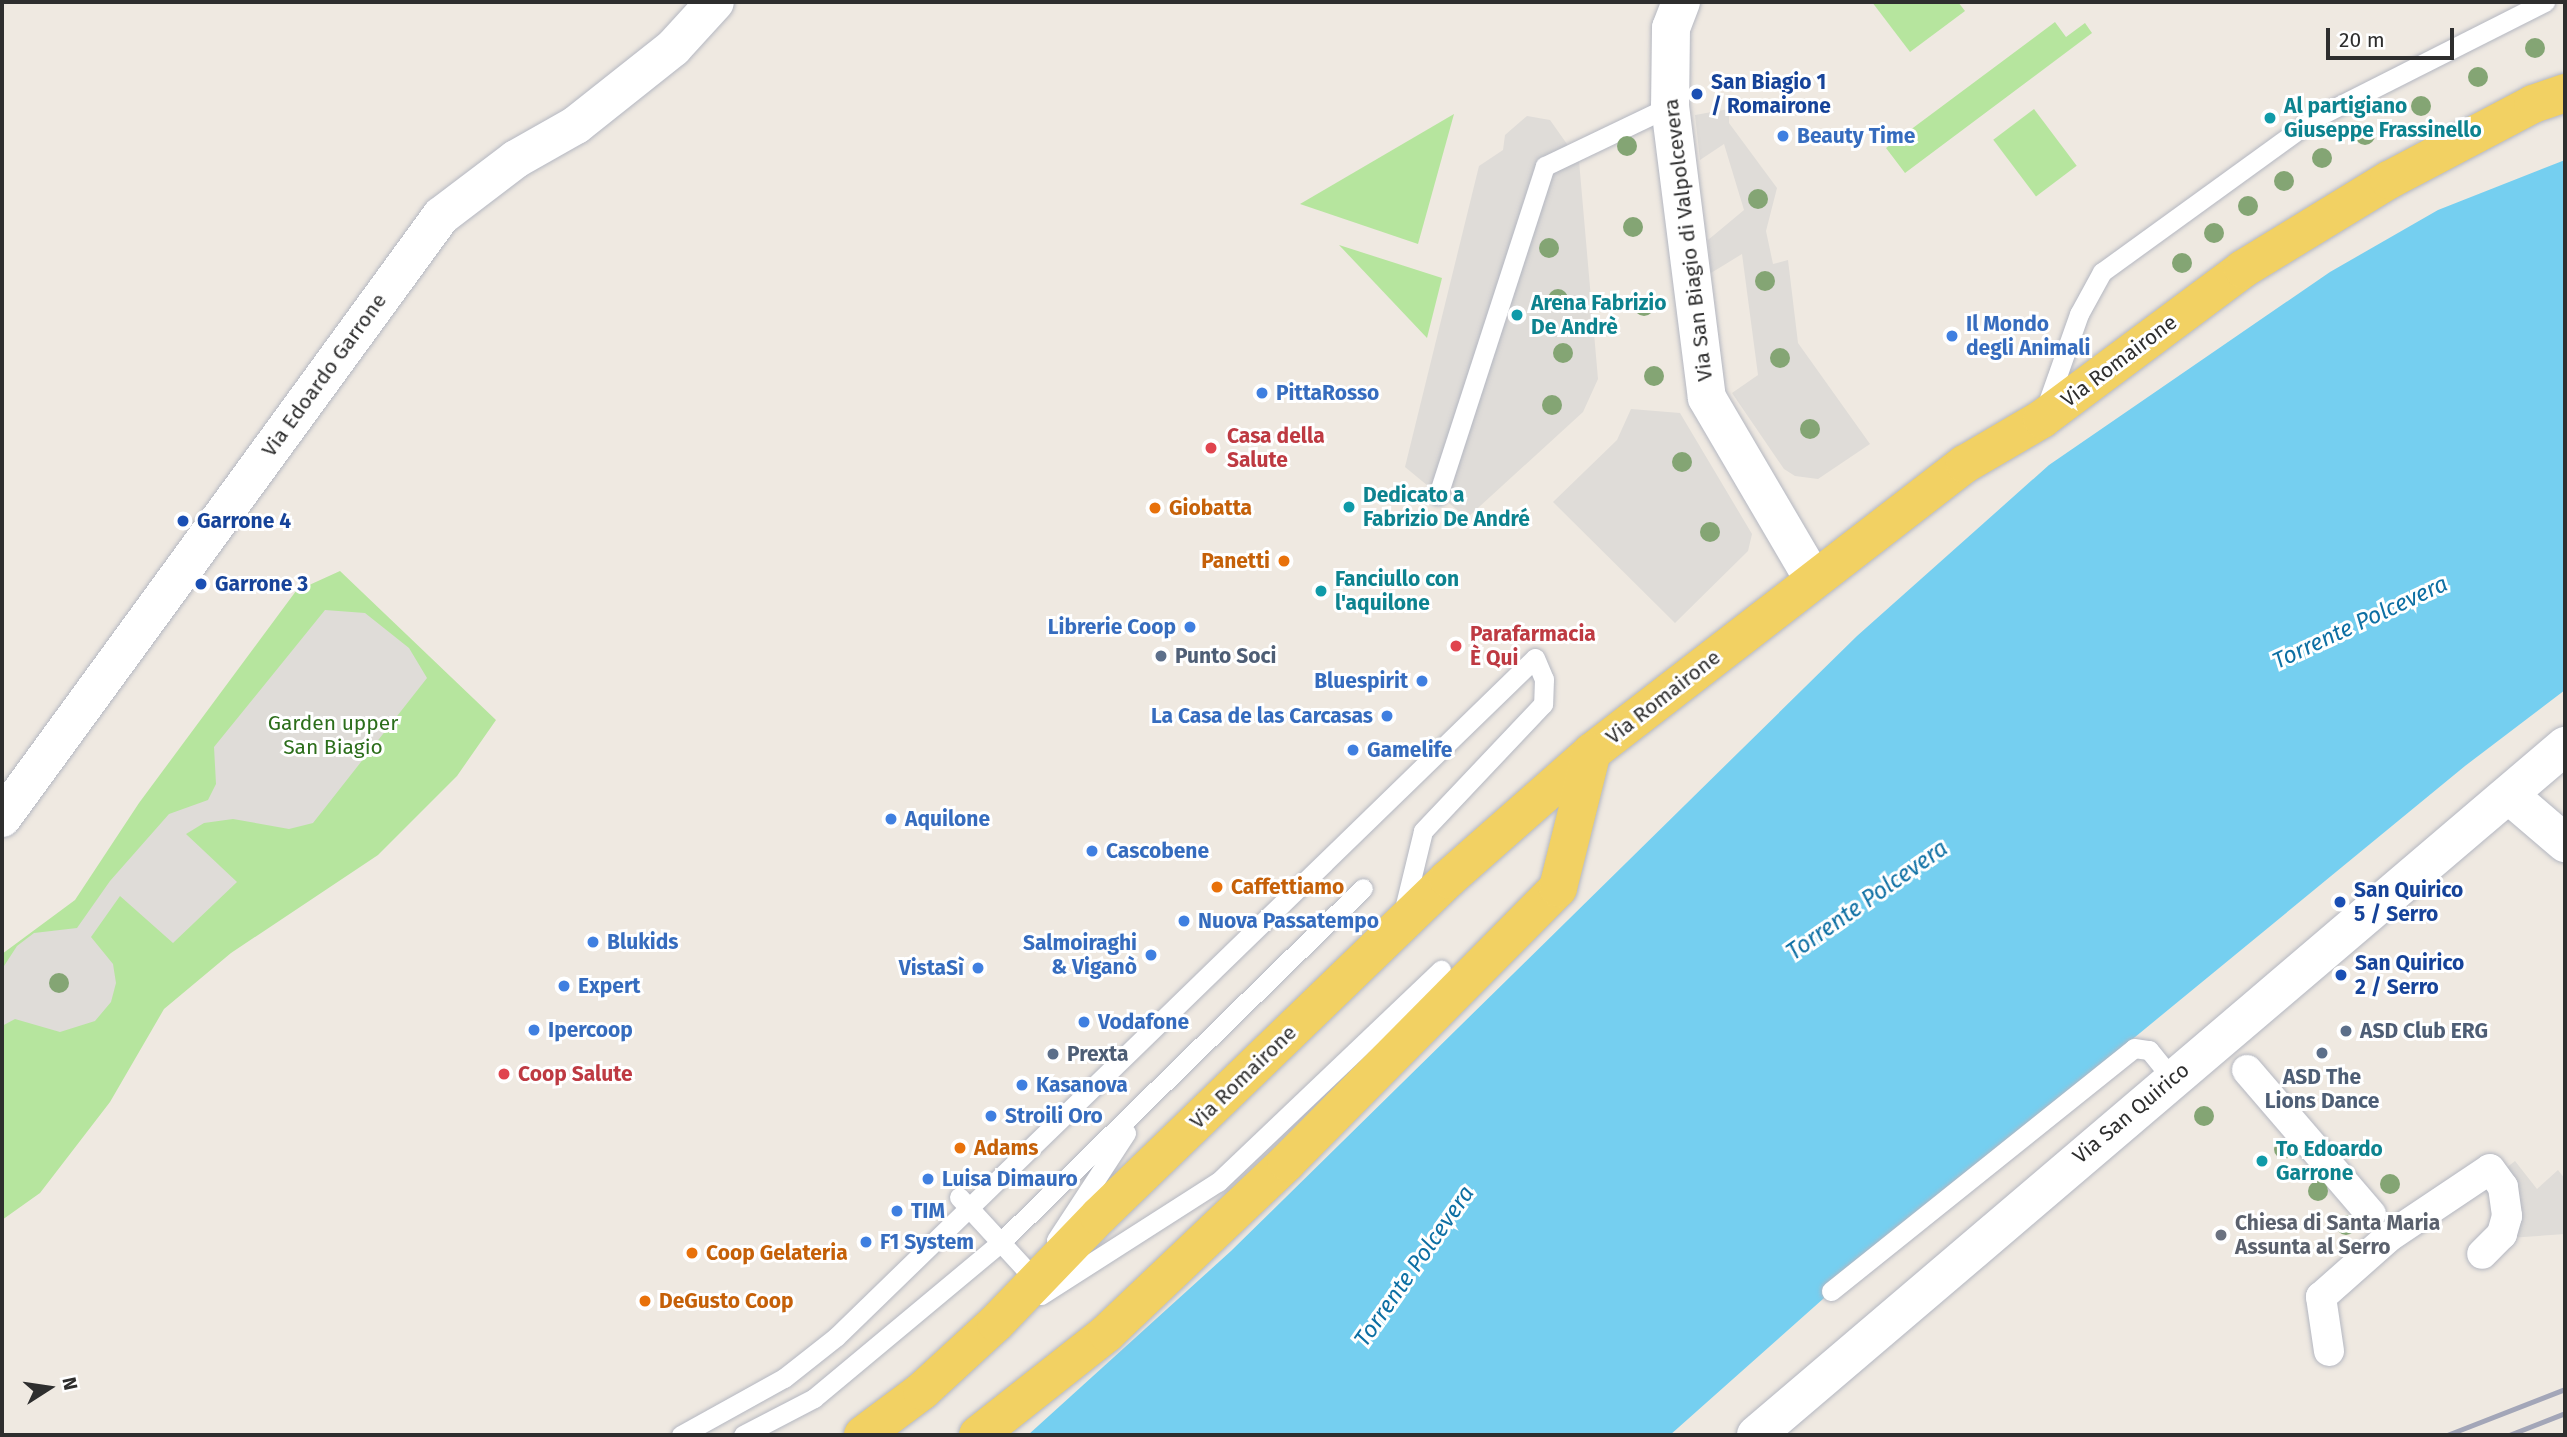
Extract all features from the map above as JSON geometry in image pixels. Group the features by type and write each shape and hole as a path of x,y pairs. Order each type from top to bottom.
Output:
{"main road":[{"name":"Via Romairone","path":"863,1435 922,1391 996,1323 1035,1279 1400,925 1592,752 1812,579 1965,464 2042,419 2243,269 2389,180 2533,104 2565,93"},
{"path":"978,1435 1107,1333 1287,1162 1558,888 1592,752"}],"street":[{"name":"Via Edoardo Garrone","path":"2,818 441,216 516,159 587,116 673,48 715,2"},
{"name":"Via San Biagio di Valpolcevera","path":"1681,2 1671,28 1670,106 1707,397 1812,579"},
{"name":"Via San Quirico","path":"1756,1435 2171,1077 2565,746"},
{"path":"2509,795 2565,842"},
{"path":"2248,1070 2382,1227"},
{"path":"2329,1351 2321,1297 2382,1227 2490,1169 2503,1187 2507,1216 2502,1234 2482,1254"}],"lane":[{"path":"2042,419 2079,314 2102,272 2313,119 2545,2"},
{"path":"1438,495 1545,166 1670,106"},
{"path":"681,1435 784,1378 836,1336 964,1202 1535,658 1544,679 1543,704 1423,831 1400,925"},
{"path":"743,1435 814,1398 1001,1242 1363,888"},
{"path":"996,1323 1219,1182 1441,970"},
{"path":"2220,1038 2248,1070"},
{"path":"1831,1291 2134,1048 2149,1050 2171,1077"},
{"path":"964,1202 1035,1279 1146,1103"}],"green space":[{"path":"1872,2 1958,2 1965,11 1910,52"},
{"path":"2055,22 2066,37 2085,23 2092,33 1905,173 1886,148"},
{"path":"2034,109 2077,166 2036,196 1993,140"},
{"path":"1454,114 1418,244 1300,204"},
{"path":"1339,245 1442,278 1427,338"},
{"name":"Garden upper San Biagio","path":"340,571 496,720 457,776 378,855 231,953 164,1009 110,1102 40,1193 2,1220 2,954 75,900 139,803 296,591"}],"shaded area":[{"path":"1729,109 1729,123 1777,188 1766,231 1773,264 1788,260 1798,343 1870,444 1818,479 1795,476 1784,469 1732,393 1758,375 1742,254 1711,273 1708,240 1744,210 1724,144 1700,160 1695,115"},
{"name":"Arena Fabrizio De Andrè","path":"1527,116 1550,120 1579,161 1598,379 1583,412 1467,518 1405,467 1479,166 1503,150 1505,135"},
{"path":"1631,409 1680,413 1752,534 1748,551 1675,623 1553,502 1617,440"},
{"path":"325,610 365,613 409,648 427,678 313,823 289,829 233,819 204,823 186,834 237,882 173,943 120,896 91,937 113,964 116,983 111,1002 95,1021 60,1032 15,1019 2,1026 4,966 17,946 34,933 77,928 110,881 169,814 208,800 216,784 214,747"},
{"path":"2515,1161 2537,1189 2558,1170 2565,1179 2565,1234 2509,1238 2501,1172"}],"water":[{"name":"Torrente Polcevera","path":"2565,160 2565,690 2465,766 1905,1226 1670,1435 1028,1435 1231,1251 1857,636 2049,465 2330,272 2438,210"}],"railway":[{"path":"2447,1435 2565,1389"},
{"path":"2509,1435 2565,1413"}],"place":[{"name":"San Biagio 1 / Romairone","path":"1697,94"},
{"name":"Al partigiano Giuseppe Frassinello","path":"2270,118"},
{"name":"Beauty Time","path":"1783,136"},
{"name":"Arena Fabrizio De Andrè","path":"1517,315"},
{"name":"Il Mondo degli Animali","path":"1952,336"},
{"name":"PittaRosso","path":"1262,393"},
{"name":"Casa della Salute","path":"1211,448"},
{"name":"Dedicato a Fabrizio De André","path":"1349,507"},
{"name":"Giobatta","path":"1155,508"},
{"name":"Garrone 4","path":"183,521"},
{"name":"Panetti","path":"1284,561"},
{"name":"Garrone 3","path":"201,584"},
{"name":"Fanciullo con l'aquilone","path":"1321,591"},
{"name":"Librerie Coop","path":"1190,627"},
{"name":"Parafarmacia È Qui","path":"1456,646"},
{"name":"Punto Soci","path":"1161,656"},
{"name":"Bluespirit","path":"1422,681"},
{"name":"La Casa de las Carcasas","path":"1387,716"},
{"name":"Gamelife","path":"1353,750"},
{"name":"Aquilone","path":"891,819"},
{"name":"Cascobene","path":"1092,851"},
{"name":"Caffettiamo","path":"1217,887"},
{"name":"San Quirico 5 / Serro","path":"2340,902"},
{"name":"Nuova Passatempo","path":"1184,921"},
{"name":"Blukids","path":"593,942"},
{"name":"Salmoiraghi & Viganò","path":"1151,955"},
{"name":"VistaSì","path":"978,968"},
{"name":"San Quirico 2 / Serro","path":"2341,975"},
{"name":"Expert","path":"564,986"},
{"name":"Vodafone","path":"1084,1022"},
{"name":"Ipercoop","path":"534,1030"},
{"name":"ASD Club ERG","path":"2346,1031"},
{"name":"ASD The Lions Dance","path":"2322,1053"},
{"name":"Prexta","path":"1053,1054"},
{"name":"Coop Salute","path":"504,1074"},
{"name":"Kasanova","path":"1022,1085"},
{"name":"Stroili Oro","path":"991,1116"},
{"name":"Adams","path":"960,1148"},
{"name":"To Edoardo Garrone","path":"2262,1161"},
{"name":"Luisa Dimauro","path":"928,1179"},
{"name":"TIM","path":"897,1211"},
{"name":"Chiesa di Santa Maria Assunta al Serro","path":"2221,1235"},
{"name":"F1 System","path":"866,1242"},
{"name":"Coop Gelateria","path":"692,1253"},
{"name":"DeGusto Coop","path":"645,1301"}]}
